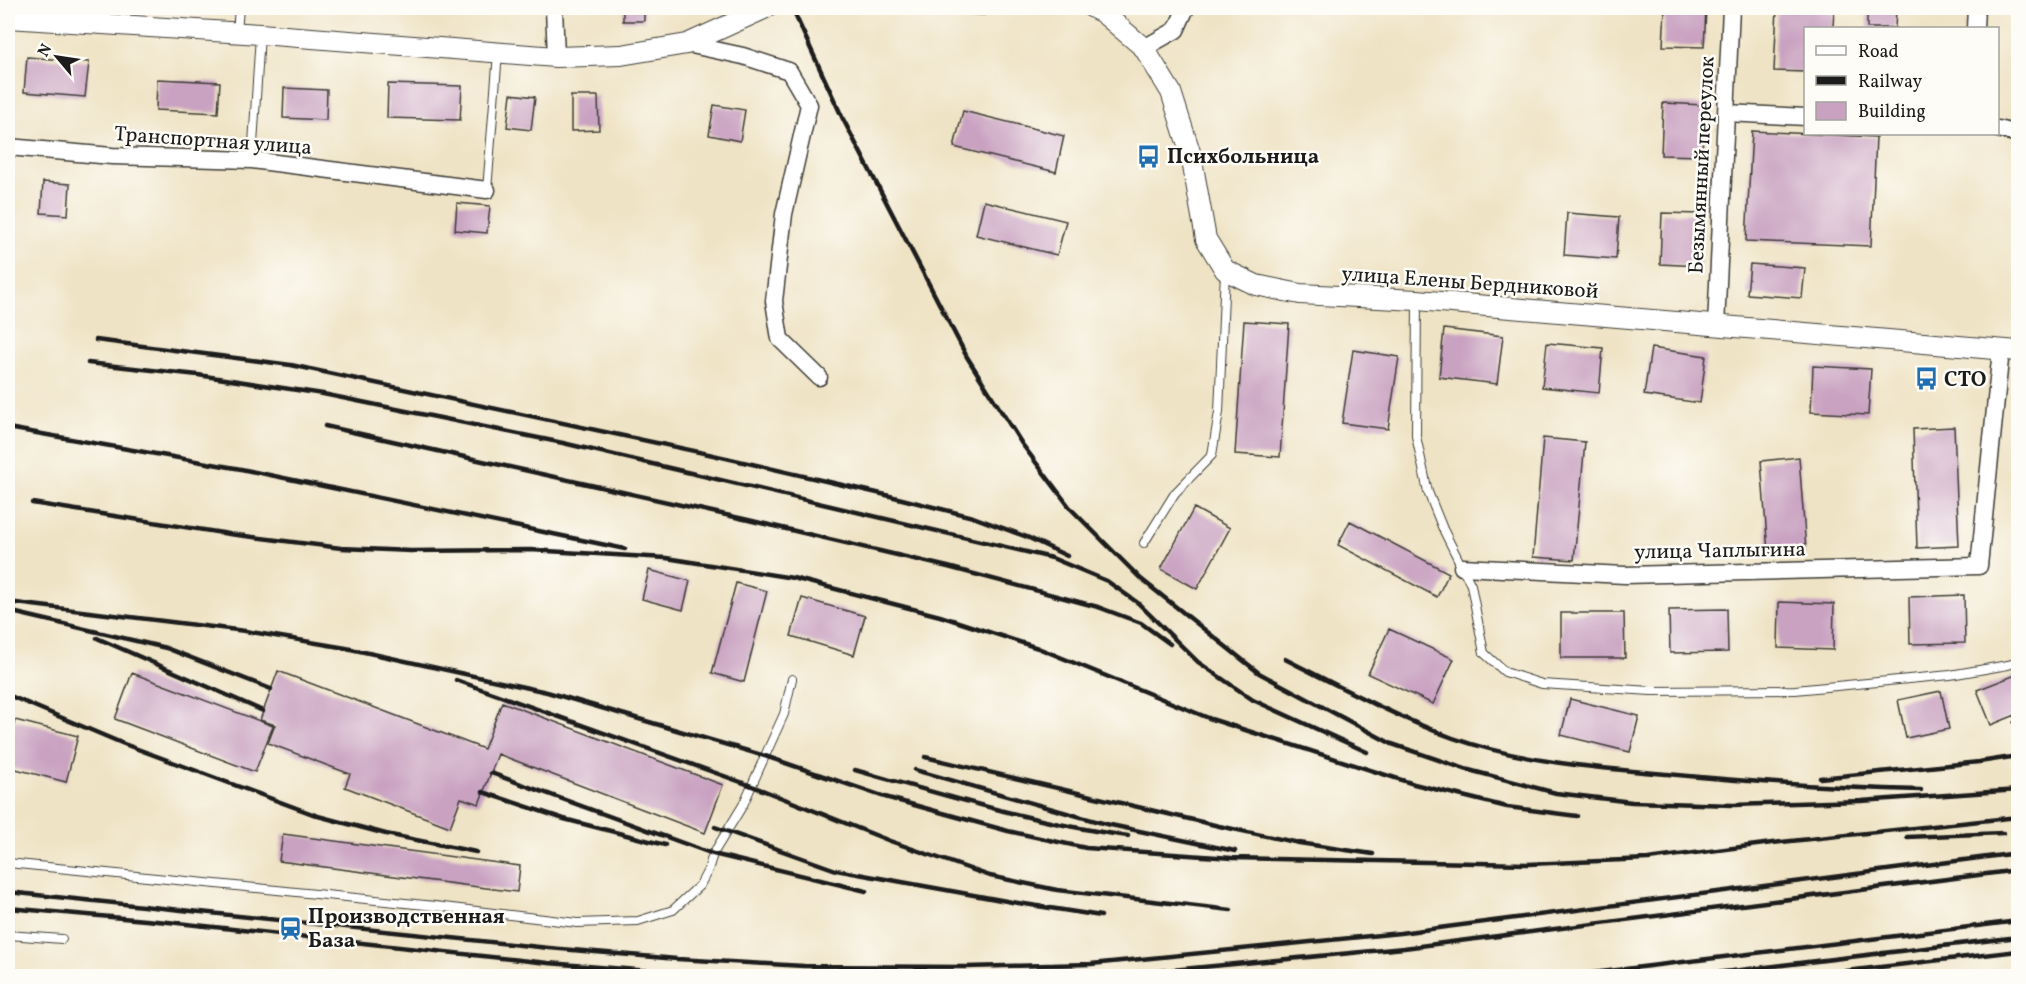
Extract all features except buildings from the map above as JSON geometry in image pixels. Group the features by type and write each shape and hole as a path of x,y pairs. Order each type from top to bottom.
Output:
{"street":[{"path":"554,8 556,57"},
{"path":"8,18 260,34 556,57 621,55 687,44 766,8"},
{"path":"1093,8 1103,13 1144,48 1171,93 1191,155 1206,239 1225,270"},
{"path":"1144,48 1176,30 1186,8"},
{"name":"Безымянный переулок","path":"1716,326 1731,8"},
{"path":"1975,27 1976,8"},
{"path":"687,44 742,56 789,71 808,105 784,214 774,301 780,339 819,377"},
{"path":"1726,113 1804,117"},
{"path":"1999,129 2019,134"},
{"name":"Транспортная улица","path":"8,147 112,156 252,160 487,190"},
{"name":"улица Елены Бердниковой","path":"1225,270 1256,285 1300,294 1417,300 2010,350"},
{"name":"улица Чаплыгина","path":"1462,567 1625,575 1979,566 2010,350"}],"lane":[{"path":"237,33 239,8"},
{"path":"252,160 260,34"},
{"path":"487,190 498,53"},
{"path":"1144,543 1175,493 1212,455 1219,412 1225,270"},
{"path":"1417,300 1416,436 1428,492 1471,585 1484,653 1505,672 1542,684 1651,692 1795,690 1950,675 2019,662"},
{"path":"8,863 435,906 577,923 638,921 673,910 700,885 713,855 743,806 770,746 784,714 792,679"},
{"path":"8,935 62,939"}],"railway":[{"path":"792,8 843,119 967,357 1022,444 1071,509 1141,579 1259,673 1392,744 1465,769 1556,793 1632,802 1733,805 1861,801 2018,790"},
{"path":"96,340 291,365 713,455 973,517 1027,537 1067,556"},
{"path":"88,363 198,375 323,394 563,443 1052,558 1107,581 1138,603 1198,662 1253,700 1367,752"},
{"path":"325,426 948,567 1098,607 1141,623 1170,644"},
{"path":"8,428 241,469 625,549"},
{"path":"32,503 229,534 341,548 411,551 530,550 666,558 793,578 940,616 1038,648 1211,719 1414,784 1507,807 1577,816"},
{"path":"8,602 245,631 346,648 547,692 765,756 885,797 1008,831 1086,848 1232,858 1528,864 1648,859 1772,843 2018,817"},
{"path":"8,611 166,648 271,689"},
{"path":"97,638 263,711"},
{"path":"1285,659 1410,721 1453,738 1505,753 1559,763 1640,772 1730,780 1921,790"},
{"path":"456,680 752,786 890,841 990,876 1057,890 1231,910"},
{"path":"8,695 124,744 318,816 386,834 476,852"},
{"path":"1820,778 2018,756"},
{"path":"925,757 1219,826 1299,843 1373,854"},
{"path":"855,770 1026,816 1128,836"},
{"path":"915,770 1106,824 1235,851"},
{"path":"491,773 713,854 866,891"},
{"path":"483,792 564,819 665,845"},
{"path":"715,827 836,870 1101,916"},
{"path":"1907,837 2003,833"},
{"path":"8,892 549,948 677,959 804,966 966,967 1091,964 1400,933 2018,853"},
{"path":"1109,976 1404,948 2018,870"},
{"path":"8,908 168,922 548,963 715,976"},
{"path":"1568,976 2018,921"},
{"path":"1690,976 2018,937"},
{"path":"1803,976 2018,951"}],"place":[{"name":"Психбольница","path":"1149,156"},
{"name":"СТО","path":"1926,379"},
{"name":"Производственная База","path":"290,928"}]}
